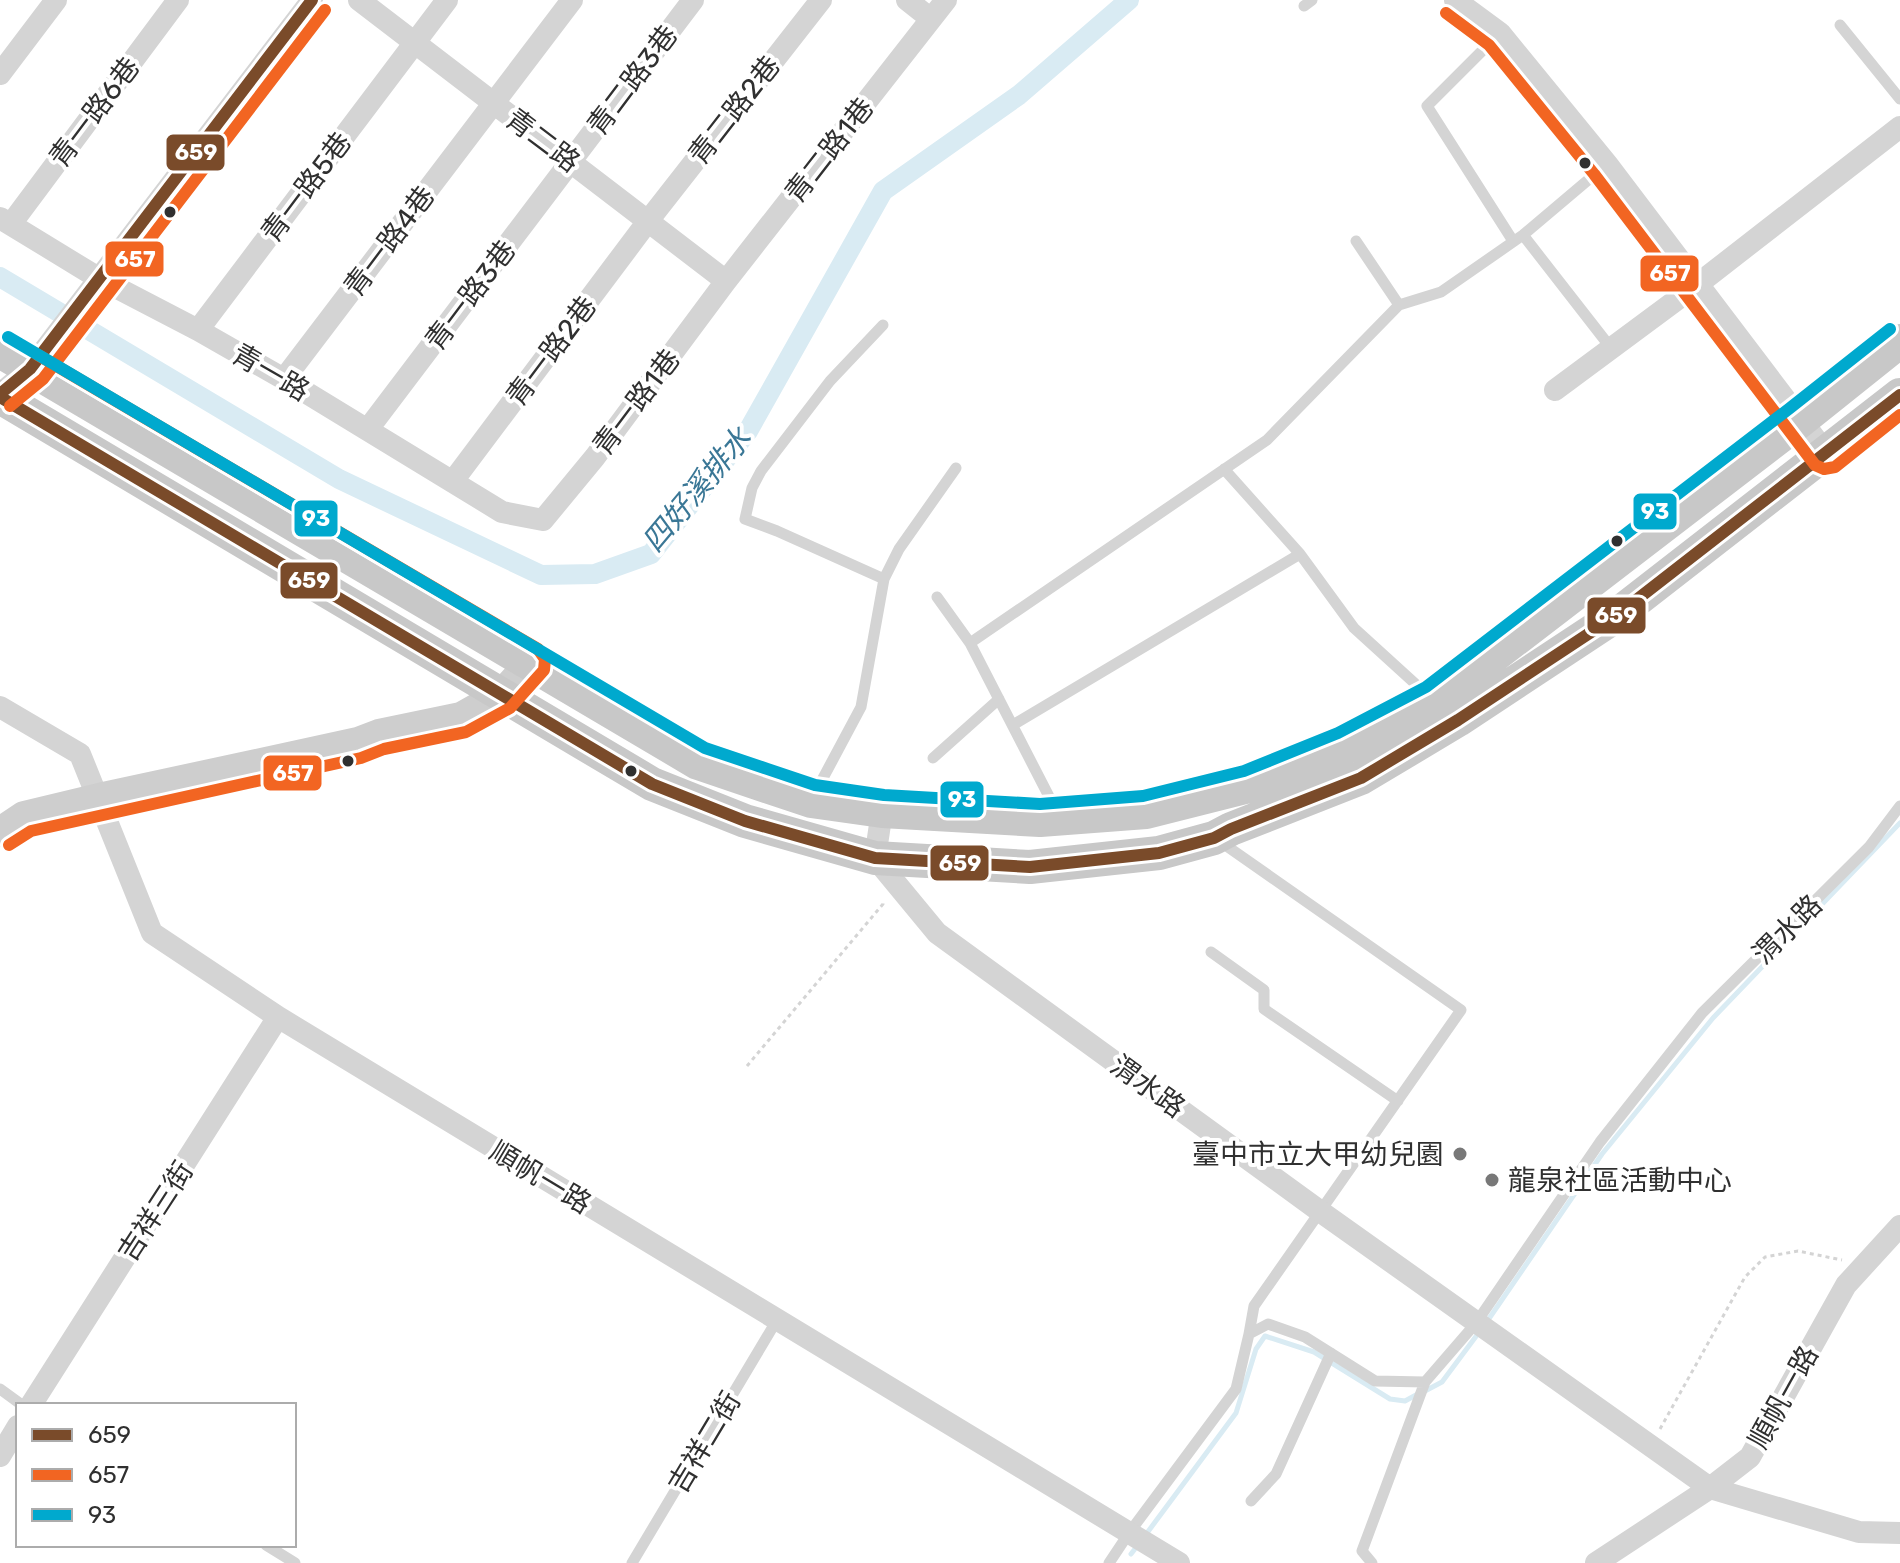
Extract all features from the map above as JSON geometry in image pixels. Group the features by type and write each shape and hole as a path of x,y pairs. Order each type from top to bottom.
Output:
{"main road":[{"path":"0,351 698,763 811,801 882,811 1040,820 1146,812 1249,786 1345,748 1435,701 1900,341"},
{"path":"0,396 652,784 745,821 875,858 1030,867 1159,853 1214,838 1361,778 1458,720 1617,615 1900,395"}],"street":[{"path":"0,74 56,0"},
{"name":"青一路6巷","path":"5,221 178,0"},
{"path":"0,396 30,369 312,0"},
{"name":"青二路","path":"359,0 726,281"},
{"name":"青一路5巷","path":"198,330 447,0"},
{"name":"青一路4巷","path":"284,379 572,0"},
{"name":"青二路3巷","path":"571,161 693,0"},
{"name":"青二路2巷","path":"648,221 821,0"},
{"path":"907,0 931,19"},
{"name":"青二路1巷","path":"726,281 946,0"},
{"path":"1455,0 1500,33 1607,164 1826,453"},
{"path":"1555,390 1900,127"},
{"name":"青一路3巷","path":"368,429 571,161"},
{"name":"青一路","path":"5,221 100,279 284,379 502,512 543,520"},
{"name":"青一路2巷","path":"453,481 648,221"},
{"name":"青一路1巷","path":"543,520 595,457 726,281"},
{"path":"0,832 24,816 461,717 502,694 530,663"},
{"name":"順帆一路","path":"0,707 80,754 152,933 278,1017 1179,1563"},
{"path":"875,858 882,811"},
{"name":"渭水路","path":"875,858 937,933 1321,1212 1710,1488 1859,1532 1900,1533"},
{"name":"吉祥三街","path":"33,1403 278,1017"},
{"name":"順帆一路","path":"1596,1563 1710,1488 1750,1457 1846,1285 1900,1226"},
{"path":"0,1456 16,1429"}],"lane":[{"path":"1840,25 1900,99"},
{"path":"1500,33 1427,106 1518,238 1611,348"},
{"path":"970,643 1267,440 1399,305 1441,292 1518,238 1607,164"},
{"path":"1356,241 1399,305"},
{"path":"883,325 830,381 761,471 752,488 745,519 884,579"},
{"path":"811,801 861,707 884,579 899,549 956,468"},
{"path":"1224,469 1300,554 1354,628 1435,701"},
{"path":"1013,725 1300,554"},
{"path":"937,597 970,643 1060,819"},
{"path":"933,758 999,699"},
{"name":"渭水路","path":"1372,1563 1362,1551 1425,1382 1476,1323 1600,1142 1702,1013 1869,847 1900,806"},
{"path":"1109,1563 1236,1389 1254,1306 1461,1010 1214,838"},
{"path":"1211,952 1264,990 1264,1009 1398,1101"},
{"name":"吉祥二街","path":"632,1563 777,1320"},
{"path":"1249,1334 1268,1324 1305,1337 1375,1381 1425,1382"},
{"path":"1251,1501 1276,1474 1331,1353"},
{"path":"0,1389 30,1403"},
{"path":"269,1547 295,1563"}],"path":[{"path":"747,1066 883,904 875,858"},
{"path":"1651,1446 1745,1277 1765,1257 1798,1251 1866,1265"}],"waterway":[{"name":"四好溪排水","path":"0,277 339,479 541,575 595,574 651,554 748,431 883,191 1019,95 1129,0"},
{"path":"1486,1323 1602,1154 1713,1018 1900,823"},
{"path":"1425,1391 1442,1382 1480,1331"},
{"path":"1144,1537 1236,1413 1256,1349 1265,1336 1314,1352 1390,1399 1405,1401 1416,1395"},
{"path":"1131,1554 1138,1545"}],"transit line":[{"name":"659","path":"0,394 30,369 312,0"},
{"name":"657","path":"10,406 43,379 325,10"},
{"name":"657","path":"1446,13 1489,45 1594,174 1815,465 1824,469 1835,467 1900,415"},
{"name":"93","path":"8,337 705,748 815,785 884,795 1040,804 1143,796 1244,771 1338,733 1426,687 1890,329"},
{"name":"657","path":"9,845 31,831 466,732 510,708 544,670 545,659 538,649 38,355"},
{"name":"659","path":"0,397 652,784 745,821 875,858 1030,867 1159,853 1214,838 1361,778 1458,720 1617,615 1900,395"}],"place":[{"name":"臺中市立大甲幼兒園","path":"1460,1154"},
{"name":"龍泉社區活動中心","path":"1492,1180"}]}
